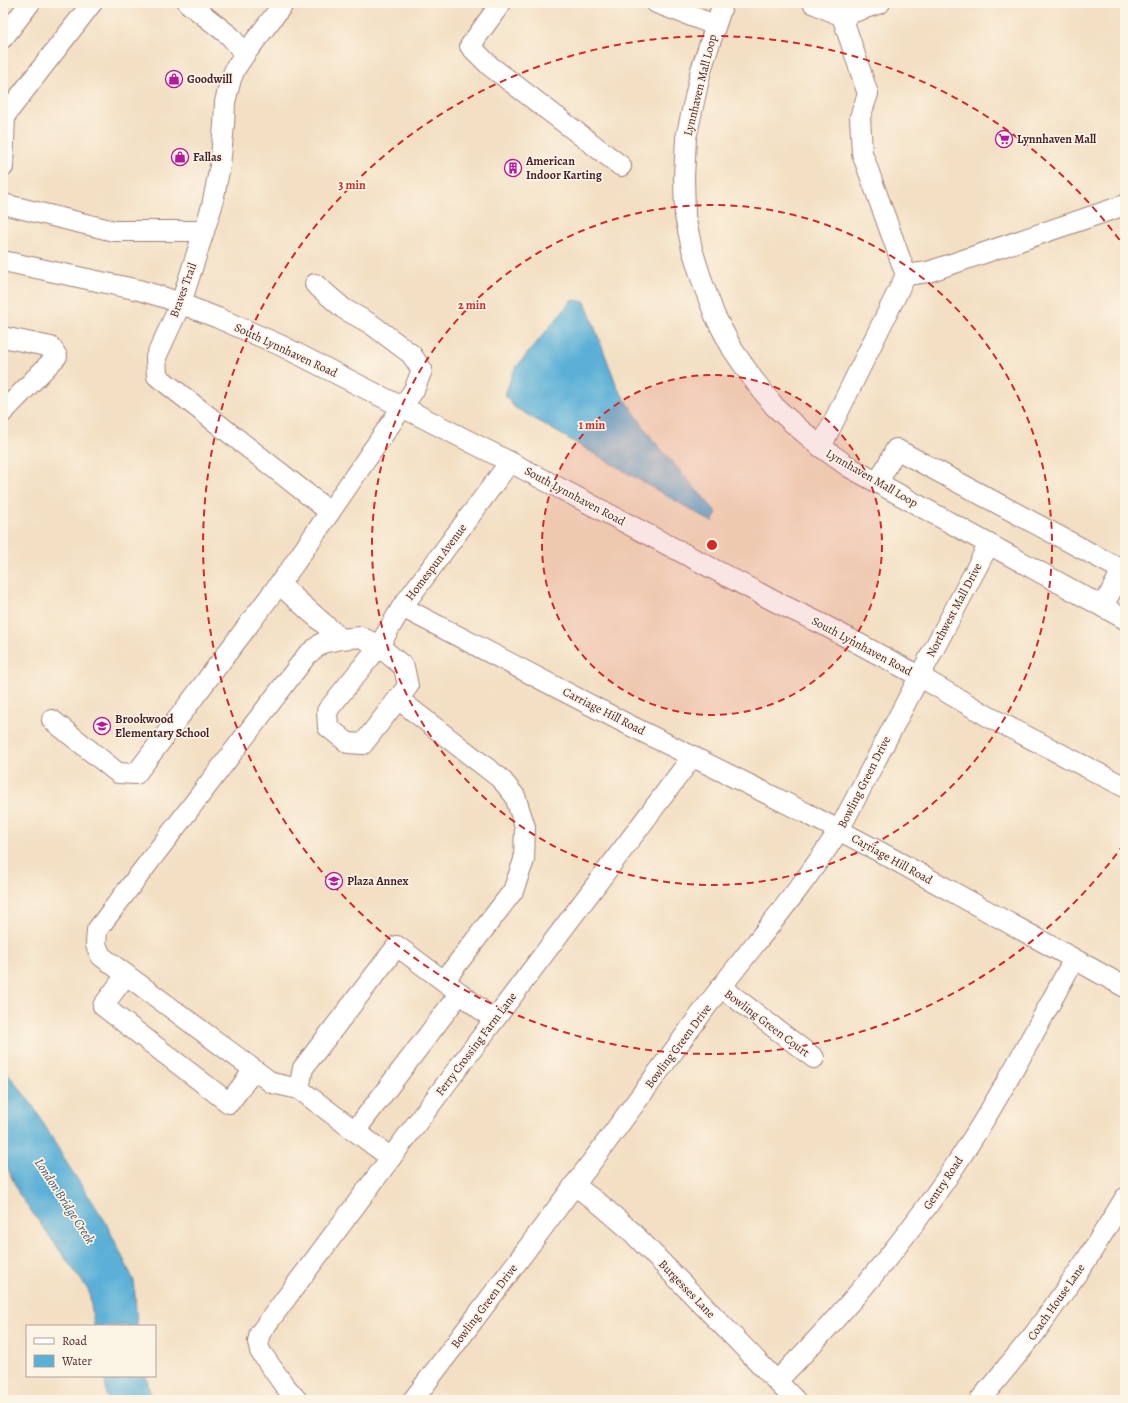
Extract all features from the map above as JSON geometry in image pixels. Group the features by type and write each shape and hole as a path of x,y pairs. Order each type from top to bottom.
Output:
{"street":[{"path":"3,38 30,3"},
{"path":"3,167 4,117 92,3"},
{"path":"188,3 230,36 245,54"},
{"name":"Braves Trail","path":"284,3 245,54 233,74 225,102 220,166 212,206 181,303 156,357 157,376 330,512"},
{"path":"501,3 470,46 490,66 621,166"},
{"path":"656,3 715,25"},
{"name":"Lynnhaven Mall Loop","path":"723,3 701,70 686,138 684,177 685,216 692,249 702,284 715,316 733,350 753,379 775,406 821,447 878,483 1125,618"},
{"path":"814,3 842,16 880,3"},
{"path":"821,447 906,275 862,153 860,117 868,94 842,16"},
{"path":"3,204 114,231 204,231"},
{"path":"906,275 928,272 1125,205"},
{"name":"South Lynnhaven Road","path":"3,261 139,290 181,303 280,345 510,462 919,676 991,718 1125,787"},
{"path":"52,720 118,773 136,774 278,584 330,512 414,390 422,370 411,354 371,324 344,309 315,284"},
{"path":"3,337 51,347 57,356 3,412"},
{"path":"878,483 896,449 1123,567 1103,607"},
{"name":"Homespun Avenue","path":"510,462 402,607 548,683"},
{"name":"Northwest Mall Drive","path":"919,676 989,544"},
{"path":"278,584 341,639"},
{"path":"390,1158 299,1089 272,1083 254,1070 101,956 96,945 97,930 307,655 322,643 341,639 361,638 378,646 404,667 408,686 363,744 348,743 328,727 327,711 378,646 402,607"},
{"name":"Bowling Green Drive","path":"413,1400 721,987 823,855 839,830 919,676"},
{"name":"Carriage Hill Road","path":"548,683 839,830 1125,987"},
{"path":"398,699 501,779 515,796 526,827 524,860 513,892 444,981"},
{"name":"Ferry Crossing Farm Lane","path":"297,1400 284,1385 260,1351 258,1342 260,1333 693,756"},
{"path":"299,1089 302,1068 397,946 494,1020"},
{"name":"Gentry Road","path":"776,1381 822,1335 865,1286 906,1235 944,1182 980,1126 1029,1042 1074,959"},
{"path":"126,975 103,1006 229,1102 254,1070"},
{"name":"Bowling Green Court","path":"721,987 814,1058"},
{"path":"355,1131 460,993"},
{"name":"Burgesses Lane","path":"574,1185 631,1231 795,1400"},
{"name":"Coach House Lane","path":"980,1400 1034,1333 1087,1258 1125,1198"}],"water":[{"path":"572,300 585,302 618,389 652,439 717,513 712,522 514,407 505,395 514,370"},
{"name":"London Bridge Creek","path":"3,1067 33,1106 68,1165 105,1221 134,1281 137,1325 94,1325 89,1291 19,1194 3,1158"},
{"path":"104,1377 146,1377 152,1400 109,1400"}],"place":[{"name":"Goodwill","path":"174,79"},
{"name":"Lynnhaven Mall","path":"1004,139"},
{"name":"Fallas","path":"180,157"},
{"name":"American Indoor Karting","path":"513,168"},
{"name":"Brookwood Elementary School","path":"102,726"},
{"name":"Plaza Annex","path":"334,881"}]}
